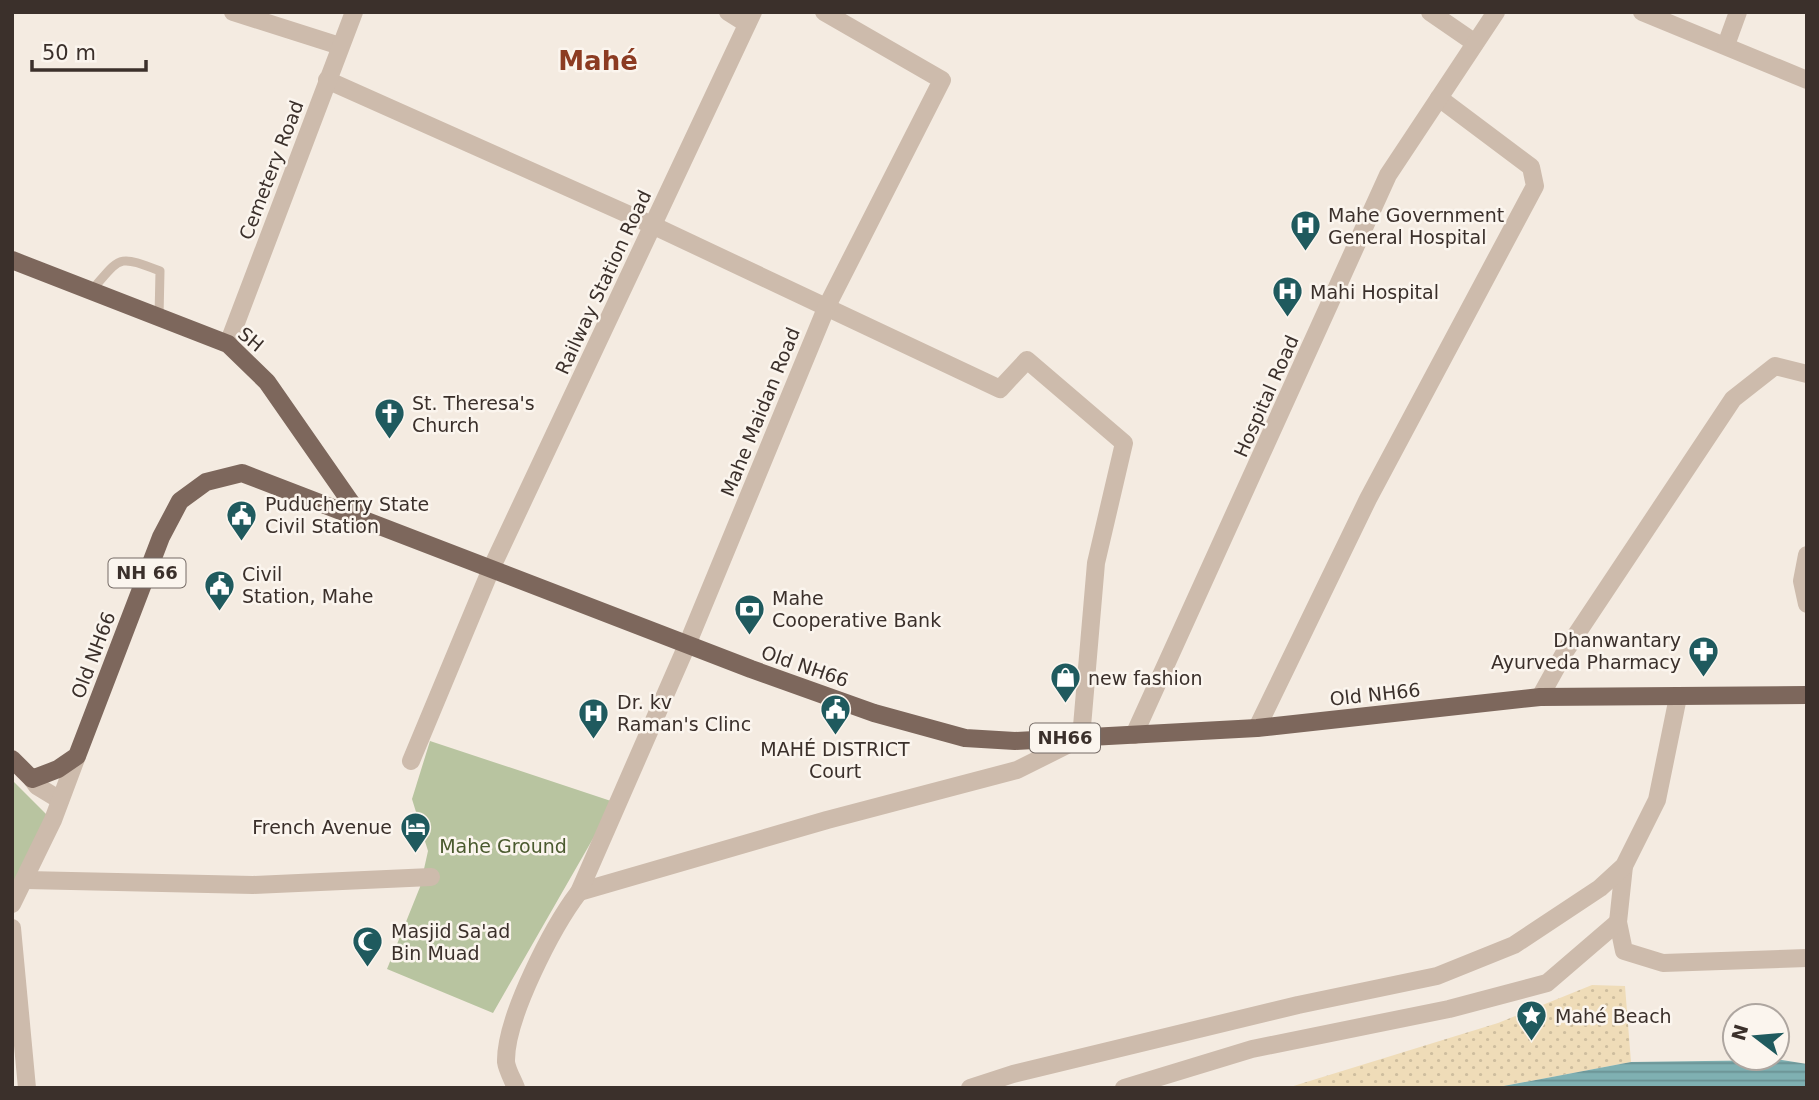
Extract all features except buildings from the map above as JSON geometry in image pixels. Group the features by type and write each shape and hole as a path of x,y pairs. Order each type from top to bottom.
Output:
{"main road":[{"name":"SH","path":"12,260 228,344 267,382 361,517"},
{"name":"Old NH66","path":"77,756 161,537 180,501 206,482 242,473 687,645 874,713 965,738 1015,741 1257,728 1540,697 1807,695"},
{"path":"12,760 32,779 58,769 77,756"}],"street":[{"path":"233,12 340,46"},
{"name":"Cemetery Road","path":"228,344 354,12"},
{"path":"728,12 750,18"},
{"name":"Mahe Maidan Road","path":"516,1088 506,1063 517,1017 536,963 558,921 579,892 687,645 827,306 942,80 824,12"},
{"path":"1430,12 1475,43"},
{"name":"Hospital Road","path":"1134,735 1388,175 1496,12"},
{"path":"1642,12 1807,80"},
{"path":"1726,45 1738,12"},
{"name":"Railway Station Road","path":"411,761 491,569 750,18"},
{"path":"327,80 652,225 1000,389 1027,360 1124,443 1096,563 1081,738 1017,770 827,820 579,892"},
{"path":"1257,728 1368,499 1535,186 1531,167 1439,98"},
{"path":"1540,697 1566,650 1733,399 1775,366 1807,374"},
{"path":"1807,555 1802,580 1807,604"},
{"path":"1678,697 1657,800 1624,866 1618,922 1624,951 1663,963 1807,958"},
{"path":"12,904 26,880 77,756"},
{"path":"32,779 37,786 61,800"},
{"path":"970,1088 1013,1074 1298,1005 1437,976 1514,945 1600,888 1624,866"},
{"path":"26,880 253,884 430,877"},
{"path":"1124,1088 1252,1049 1449,1009 1547,983 1618,922"},
{"path":"12,928 27,1088"}],"lane":[{"path":"92,291 113,264 128,259 160,271 159,317"}],"sand":[{"name":"Mahé Beach","path":"1592,985 1625,986 1631,1062 1493,1088 1287,1088 1498,1023"}],"green space":[{"name":"Mahe Ground","path":"430,741 614,802 493,1013 387,969 420,887 428,851 412,799"},
{"path":"12,780 47,815 12,893"}],"water":[{"path":"1721,1061 1721,1072 1791,1072 1791,1061 1807,1064 1807,1088 1493,1088 1631,1062"}],"place":[{"name":"Mahe Government General Hospital","path":"1305,253"},
{"name":"Mahi Hospital","path":"1287,319"},
{"name":"St. Theresa's Church","path":"389,441"},
{"name":"Puducherry State Civil Station","path":"242,542"},
{"name":"Civil Station, Mahe","path":"219,612"},
{"name":"Mahe Cooperative Bank","path":"749,636"},
{"name":"Dhanwantary Ayurveda Pharmacy","path":"1704,678"},
{"name":"new fashion","path":"1065,705"},
{"name":"MAHÉ DISTRICT Court","path":"835,737"},
{"name":"Dr. kv Raman's Clinc","path":"594,740"},
{"name":"French Avenue","path":"415,854"},
{"name":"Masjid Sa'ad Bin Muad","path":"368,969"},
{"name":"Mahé Beach","path":"1532,1043"}],"district":[{"name":"Mahé","path":"598,61"}]}
